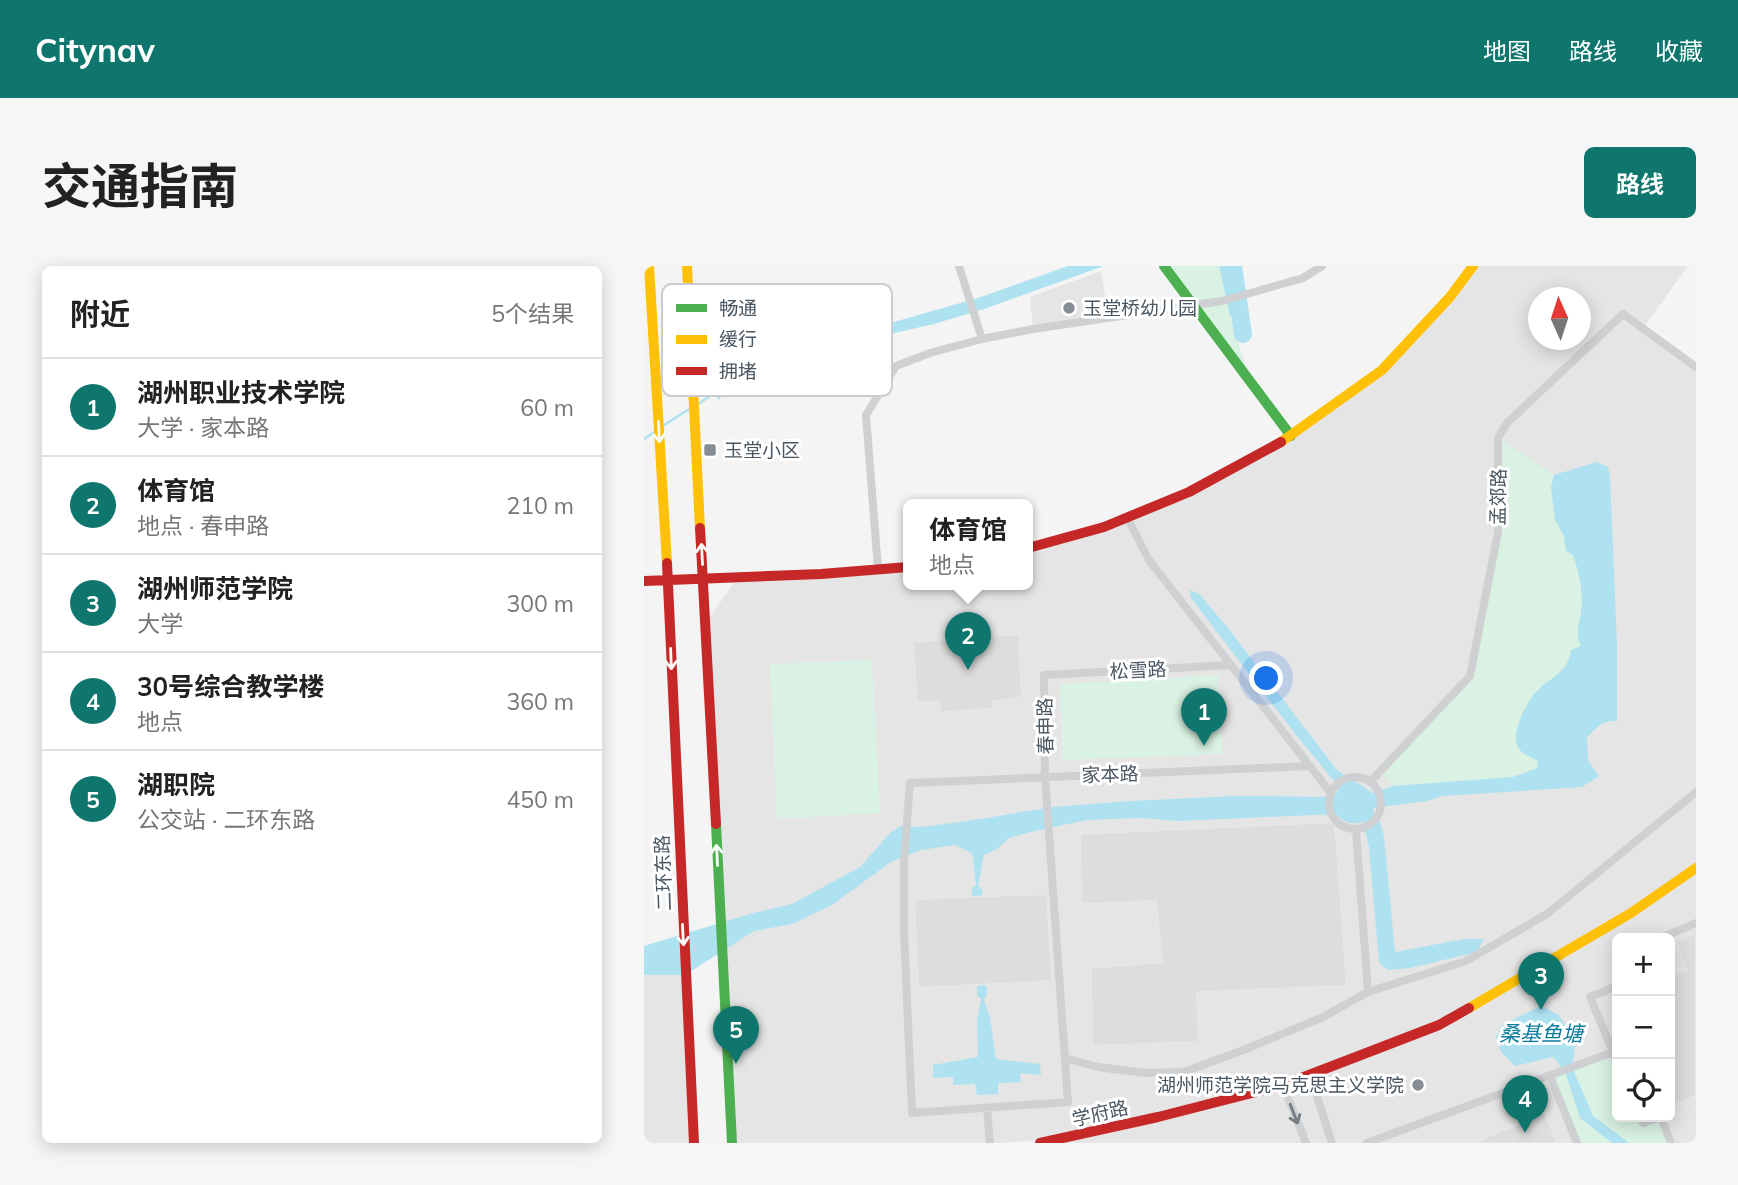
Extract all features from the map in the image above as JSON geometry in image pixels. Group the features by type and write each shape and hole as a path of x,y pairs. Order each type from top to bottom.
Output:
{"main road":[{"name":"二环东路","path":"649,266 668,579 694,1143"},
{"path":"687,266 688,284"},
{"path":"1164,266 1291,436"},
{"path":"1033,546 1104,527 1189,492 1291,436 1382,370 1450,297 1473,266"},
{"path":"694,396 732,1143"},
{"path":"644,581 821,574 903,567"},
{"name":"学府路","path":"1040,1143 1158,1117 1283,1085 1439,1025 1620,919 1696,868"}],"street":[{"path":"959,266 982,339"},
{"path":"892,373 896,366 930,353 982,339 1222,301 1303,278 1322,266"},
{"name":"孟郊路","path":"1370,782 1470,676 1498,532 1499,438 1507,423 1623,314 1696,367"},
{"path":"878,396 866,415 878,569"},
{"path":"1127,517 1149,560 1332,791"},
{"name":"松雪路","path":"1044,675 1231,665"},
{"name":"春申路","path":"987,1108 1068,1102 1045,777 1044,675"},
{"name":"家本路","path":"987,1108 912,1113 904,933 904,861 910,783 1310,766"},
{"path":"1349,777 1360,777 1370,782 1378,790 1381,800 1379,813 1359,829 1339,825 1329,810 1332,791 1349,777"},
{"path":"1065,1058 1098,1067 1145,1073 1184,1072 1323,1017 1368,992 1466,961 1547,915 1696,792"},
{"path":"1359,829 1368,992"},
{"path":"1673,933 1696,923"},
{"path":"1612,988 1590,997 1612,1050"},
{"path":"1367,1143 1612,1052"},
{"path":"1310,1075 1332,1143"},
{"path":"1550,1076 1577,1143"},
{"path":"1283,1085 1306,1143"},
{"path":"987,1108 990,1143"},
{"path":"1663,1122 1671,1143"}],"shaded area":[{"path":"1473,266 1688,266 1643,328 1696,367 1696,1143 1040,1143 1060,1138 1002,1143 732,1143 705,624 738,577 903,567 903,590 1033,590 1033,546 1189,492 1291,436 1382,370"},
{"name":"玉堂桥幼儿园","path":"1101,271 1109,319 1033,329 1030,297"},
{"path":"644,975 685,975 694,1143 644,1143"}],"green space":[{"path":"1164,266 1219,266 1230,316 1245,364 1244,374"},
{"path":"1498,438 1554,475 1551,487 1555,520 1564,536 1566,551 1573,554 1580,583 1581,646 1571,650 1564,667 1537,691 1521,716 1517,736 1521,752 1539,761 1537,768 1513,777 1393,786 1381,771 1470,676 1498,532"},
{"path":"872,660 880,813 777,819 770,664"},
{"path":"1218,675 1222,754 1063,760 1060,684"},
{"path":"1612,1052 1612,1122 1663,1122 1671,1143 1629,1143 1593,1116 1572,1067"},
{"path":"1565,1071 1580,1118 1612,1143 1577,1143 1550,1076"}],"water":[{"path":"1068,266 1104,266 984,309 892,334 892,323 981,297"},
{"path":"1219,266 1240,266 1247,313 1242,327 1230,316"},
{"path":"1597,462 1608,467 1610,476 1617,644 1617,721 1604,723 1587,737 1588,760 1599,776 1582,787 1443,796 1427,801 1374,808 1373,812 1380,822 1384,836 1395,952 1464,939 1484,939 1477,952 1410,968 1388,970 1379,963 1369,847 1363,822 1348,823 1336,814 1179,821 1141,818 1087,820 1009,838 997,849 984,855 977,891 972,853 955,845 921,850 891,862 832,905 792,924 754,931 685,975 644,975 644,946 792,904 860,867 891,832 901,826 921,827 1053,807 1131,801 1235,796 1334,797 1338,790 1334,781 1191,598 1190,590 1199,594 1224,623 1337,770 1372,793 1393,786 1513,777 1537,768 1538,761 1518,748 1516,739 1519,724 1534,695 1563,669 1571,650 1581,646 1578,633 1582,605 1580,583 1573,555 1566,551 1564,536 1555,520 1551,487 1554,475"},
{"path":"982,994 990,1017 996,1059 1040,1064 1041,1075 1020,1073 1021,1082 998,1083 998,1094 977,1095 975,1084 953,1085 953,1077 933,1078 933,1065 978,1057 977,1020"},
{"name":"桑基鱼塘","path":"1541,1006 1559,1015 1576,1042 1572,1067 1593,1116 1629,1143 1612,1143 1580,1118 1565,1071 1553,1057 1515,1066 1501,1052 1496,1037 1502,1025"}],"building":[{"path":"1019,634 1022,698 993,701 992,709 940,712 939,702 917,702 913,642"},
{"path":"1335,822 1347,986 1197,992 1199,1042 1092,1046 1091,968 1162,962 1156,901 1081,904 1080,834"},
{"path":"1047,894 1052,981 918,988 914,899"},
{"path":"1696,933 1696,1096 1675,1105 1675,974 1686,970 1676,941"},
{"path":"1539,1102 1558,1143 1473,1143 1523,1122 1520,1112"}],"waterway":[{"path":"1233,266 1243,334"},
{"path":"700,403 710,396"},
{"path":"664,425 691,408"},
{"path":"644,439 656,431"},
{"path":"982,988 982,994"}],"traffic: fast":[{"path":"1164,266 1291,436"},
{"path":"716,824 732,1143"}],"traffic: slow":[{"path":"649,266 667,563"},
{"path":"687,266 688,284"},
{"path":"1281,442 1382,370 1450,297 1473,266"},
{"path":"693,396 700,528"},
{"path":"1469,1008 1631,913 1696,868"}],"traffic: jam":[{"path":"1033,547 1104,527 1189,492 1281,442"},
{"path":"700,528 716,824"},
{"path":"667,563 694,1143"},
{"path":"644,581 821,574 903,567"},
{"path":"1040,1143 1158,1117 1283,1085 1439,1025 1469,1008"}],"place":[{"name":"玉堂桥幼儿园","path":"1069,308"},
{"name":"玉堂小区","path":"710,450"},
{"name":"体育馆","path":"968,670"},
{"name":"湖州职业技术学院","path":"1204,746"},
{"name":"湖州师范学院","path":"1541,1010"},
{"name":"湖职院","path":"736,1064"},
{"name":"湖州师范学院马克思主义学院","path":"1418,1085"},
{"name":"30号综合教学楼","path":"1525,1133"}]}
